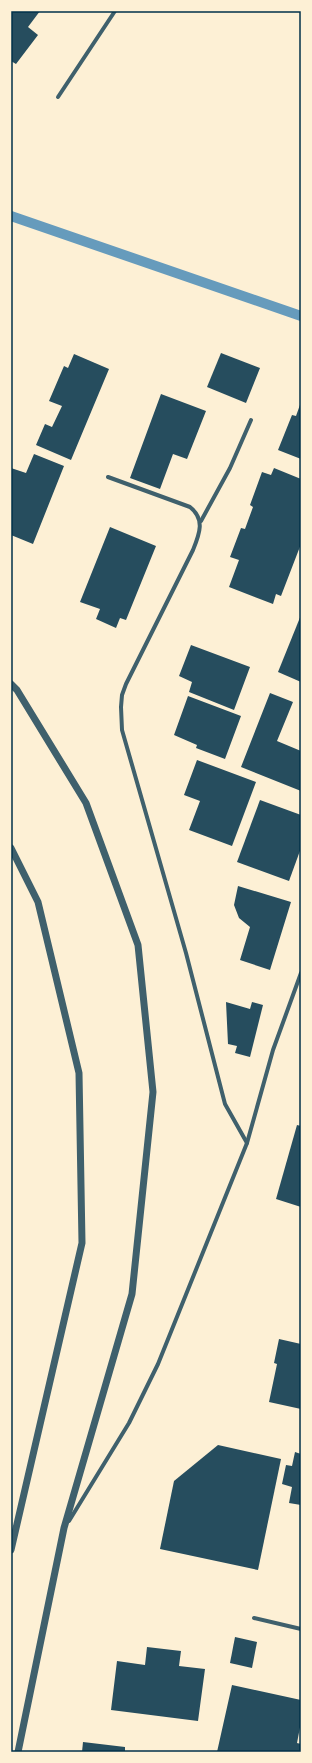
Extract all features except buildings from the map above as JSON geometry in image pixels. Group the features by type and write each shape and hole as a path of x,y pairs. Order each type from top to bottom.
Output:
{"street":[{"path":"58,97 115,11"},
{"path":"247,1143 225,1104 186,953 122,730 121,707 124,690 193,550 200,534 201,521 230,468 251,420"},
{"path":"108,477 190,507 197,512 201,521"},
{"path":"11,684 17,690 86,803 138,945 152,1092 132,1294 64,1528 18,1752"},
{"path":"11,848 38,902 79,1073 82,1243 11,1550"},
{"path":"64,1528 129,1423 158,1364 247,1143 273,1050 301,973"},
{"path":"254,1618 301,1629"}],"waterway":[{"path":"11,216 301,316"}]}
